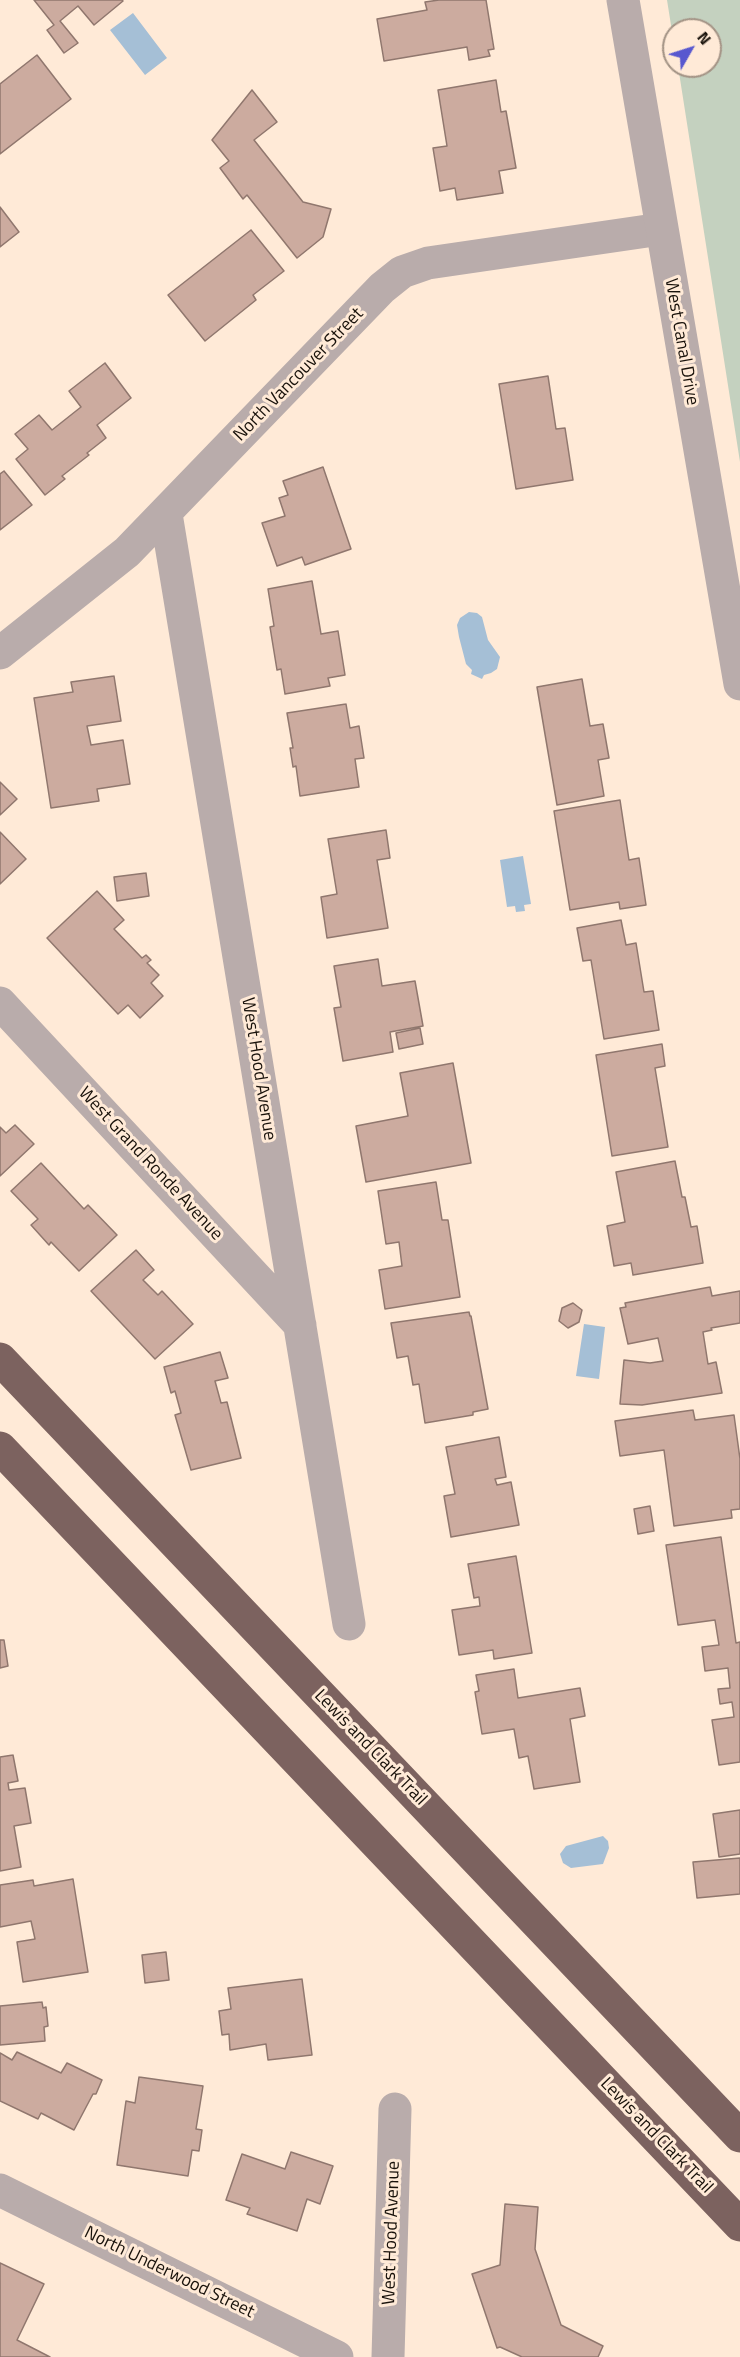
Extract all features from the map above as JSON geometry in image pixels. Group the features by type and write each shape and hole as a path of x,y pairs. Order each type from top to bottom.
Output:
{"highway":[{"name":"Lewis and Clark Trail","path":"0,1359 740,2136"},
{"name":"Lewis and Clark Trail","path":"0,1448 740,2225"}],"street":[{"name":"West Canal Drive","path":"622,0 740,684"},
{"name":"North Vancouver Street","path":"0,653 128,552 382,288 402,272 428,263 661,229"},
{"name":"West Hood Avenue","path":"166,514 350,1623"},
{"name":"West Grand Ronde Avenue","path":"0,1003 300,1325"},
{"name":"West Hood Avenue","path":"388,2357 395,2109"},
{"name":"North Underwood Street","path":"0,2190 337,2357"}],"green space":[{"path":"667,0 740,0 740,462 680,78 722,78 722,18 670,18"}],"water":[{"path":"133,13 167,58 145,75 110,30"},
{"path":"469,612 477,613 482,617 488,640 500,657 497,669 484,675 482,679 471,674 472,670 466,664 459,637 457,625 460,618"},
{"path":"523,856 531,904 524,905 525,911 516,912 515,906 507,907 500,860"},
{"path":"584,1324 605,1327 599,1379 576,1376"},
{"path":"603,1836 608,1841 609,1848 603,1864 571,1868 563,1863 560,1854 566,1846"}],"building":[{"path":"34,0 123,1 94,25 78,6 60,21 78,43 64,53 47,30 54,25"},
{"path":"486,0 494,49 488,50 490,56 469,60 467,47 384,61 377,19 427,10 425,2"},
{"path":"37,55 71,99 0,154 0,84"},
{"path":"496,80 501,112 506,111 516,168 499,171 503,193 457,200 455,188 440,191 433,148 447,146 438,90"},
{"path":"252,90 277,122 254,140 303,202 331,209 323,237 297,258 247,195 243,199 220,168 229,161 212,140"},
{"path":"0,207 19,232 0,247"},
{"path":"251,230 284,271 253,295 256,300 205,341 168,295"},
{"path":"105,363 131,398 97,425 106,438 62,476 65,479 45,495 16,459 28,449 15,434 39,415 52,430 81,407 69,391"},
{"path":"548,376 556,429 565,428 573,480 516,489 499,384"},
{"path":"323,467 351,549 305,565 302,557 277,566 262,523 285,516 279,498 288,495 283,481"},
{"path":"4,471 32,505 0,530 0,474"},
{"path":"312,581 321,634 338,631 345,675 328,678 330,686 285,694 281,669 277,670 270,627 274,626 268,589"},
{"path":"114,676 121,721 87,726 91,745 123,740 130,784 97,789 99,801 51,808 34,698 73,692 71,682"},
{"path":"582,679 590,726 603,724 609,758 598,760 604,796 557,805 537,687"},
{"path":"346,704 350,728 359,726 364,758 355,759 359,787 300,796 296,766 293,767 290,748 293,748 287,713"},
{"path":"0,782 17,799 0,815"},
{"path":"620,800 629,860 639,858 646,905 620,909 619,902 570,910 554,811"},
{"path":"386,830 390,858 377,860 388,928 327,938 321,897 337,894 328,839"},
{"path":"0,832 26,859 0,884"},
{"path":"146,873 149,896 117,901 114,877"},
{"path":"97,891 124,920 114,929 142,958 146,955 151,960 147,963 159,975 151,983 163,996 140,1018 128,1005 118,1014 47,938"},
{"path":"621,920 626,945 636,943 644,992 653,991 659,1030 604,1039 591,960 583,961 577,928"},
{"path":"378,959 382,986 415,981 423,1026 390,1032 393,1052 343,1061 334,1008 341,1007 334,966"},
{"path":"420,1028 423,1044 399,1049 396,1033"},
{"path":"662,1044 665,1066 655,1068 668,1147 612,1156 596,1055"},
{"path":"453,1063 471,1163 366,1182 356,1126 408,1116 400,1073"},
{"path":"15,1125 34,1144 0,1176 0,1127 6,1133"},
{"path":"675,1161 691,1227 697,1226 703,1263 633,1275 631,1263 614,1266 607,1226 625,1222 616,1172"},
{"path":"41,1163 84,1209 88,1205 117,1235 79,1271 51,1242 49,1245 31,1225 38,1219 11,1191"},
{"path":"436,1182 442,1220 448,1220 460,1297 385,1309 379,1270 402,1266 399,1242 386,1244 378,1191"},
{"path":"136,1250 154,1270 143,1280 158,1295 162,1291 193,1324 155,1359 91,1291"},
{"path":"710,1287 712,1296 740,1291 740,1323 711,1328 712,1330 703,1332 708,1364 716,1362 722,1393 642,1405 620,1404 624,1360 650,1363 663,1361 658,1338 628,1344 620,1308 626,1307 625,1303"},
{"path":"573,1303 582,1310 579,1322 568,1328 559,1321 562,1308"},
{"path":"469,1312 488,1409 473,1412 473,1415 425,1423 419,1384 413,1385 408,1356 397,1358 391,1323"},
{"path":"220,1352 228,1378 215,1381 221,1403 227,1402 241,1458 191,1470 175,1415 181,1413 175,1391 171,1393 164,1367"},
{"path":"693,1410 695,1420 734,1415 740,1459 740,1509 731,1510 732,1518 674,1526 664,1450 620,1456 615,1421"},
{"path":"499,1437 506,1477 495,1479 497,1485 511,1482 519,1525 451,1537 444,1496 455,1494 446,1447"},
{"path":"650,1506 654,1531 638,1534 634,1509"},
{"path":"721,1537 736,1643 740,1642 740,1762 719,1765 712,1720 734,1717 732,1702 720,1704 718,1689 730,1688 728,1668 705,1671 702,1647 719,1645 715,1620 678,1625 666,1545"},
{"path":"516,1556 532,1653 494,1659 493,1650 459,1655 452,1610 480,1606 479,1597 474,1598 468,1564"},
{"path":"0,1640 4,1640 8,1666 0,1668"},
{"path":"514,1669 518,1698 580,1688 585,1716 570,1719 580,1782 534,1789 528,1756 519,1758 514,1729 482,1734 475,1692 479,1691 476,1675"},
{"path":"13,1755 18,1781 8,1783 9,1790 25,1788 31,1823 14,1826 21,1867 0,1871 0,1757"},
{"path":"740,1810 740,1854 719,1857 713,1814"},
{"path":"740,1858 740,1894 697,1898 693,1862"},
{"path":"73,1879 88,1972 23,1982 17,1942 35,1939 31,1921 0,1927 0,1885 33,1880 34,1886"},
{"path":"166,1952 169,1980 145,1983 142,1955"},
{"path":"302,1979 312,2055 268,2060 266,2044 230,2050 229,2034 222,2035 219,2011 231,2009 228,1988"},
{"path":"42,2002 43,2008 46,2007 48,2026 44,2027 45,2041 0,2045 0,2006"},
{"path":"17,2052 61,2073 67,2063 102,2080 74,2130 41,2113 38,2119 0,2101 0,2053 12,2060"},
{"path":"139,2077 203,2086 196,2129 202,2130 199,2151 192,2150 188,2176 117,2165 126,2101 135,2103"},
{"path":"291,2152 333,2166 320,2204 307,2199 297,2231 247,2214 250,2208 226,2200 242,2154 285,2169"},
{"path":"505,2204 538,2207 535,2249 561,2325 603,2346 598,2357 522,2357 500,2347 497,2348 472,2274 500,2265"},
{"path":"0,2263 44,2284 17,2340 50,2357 0,2357"}]}
